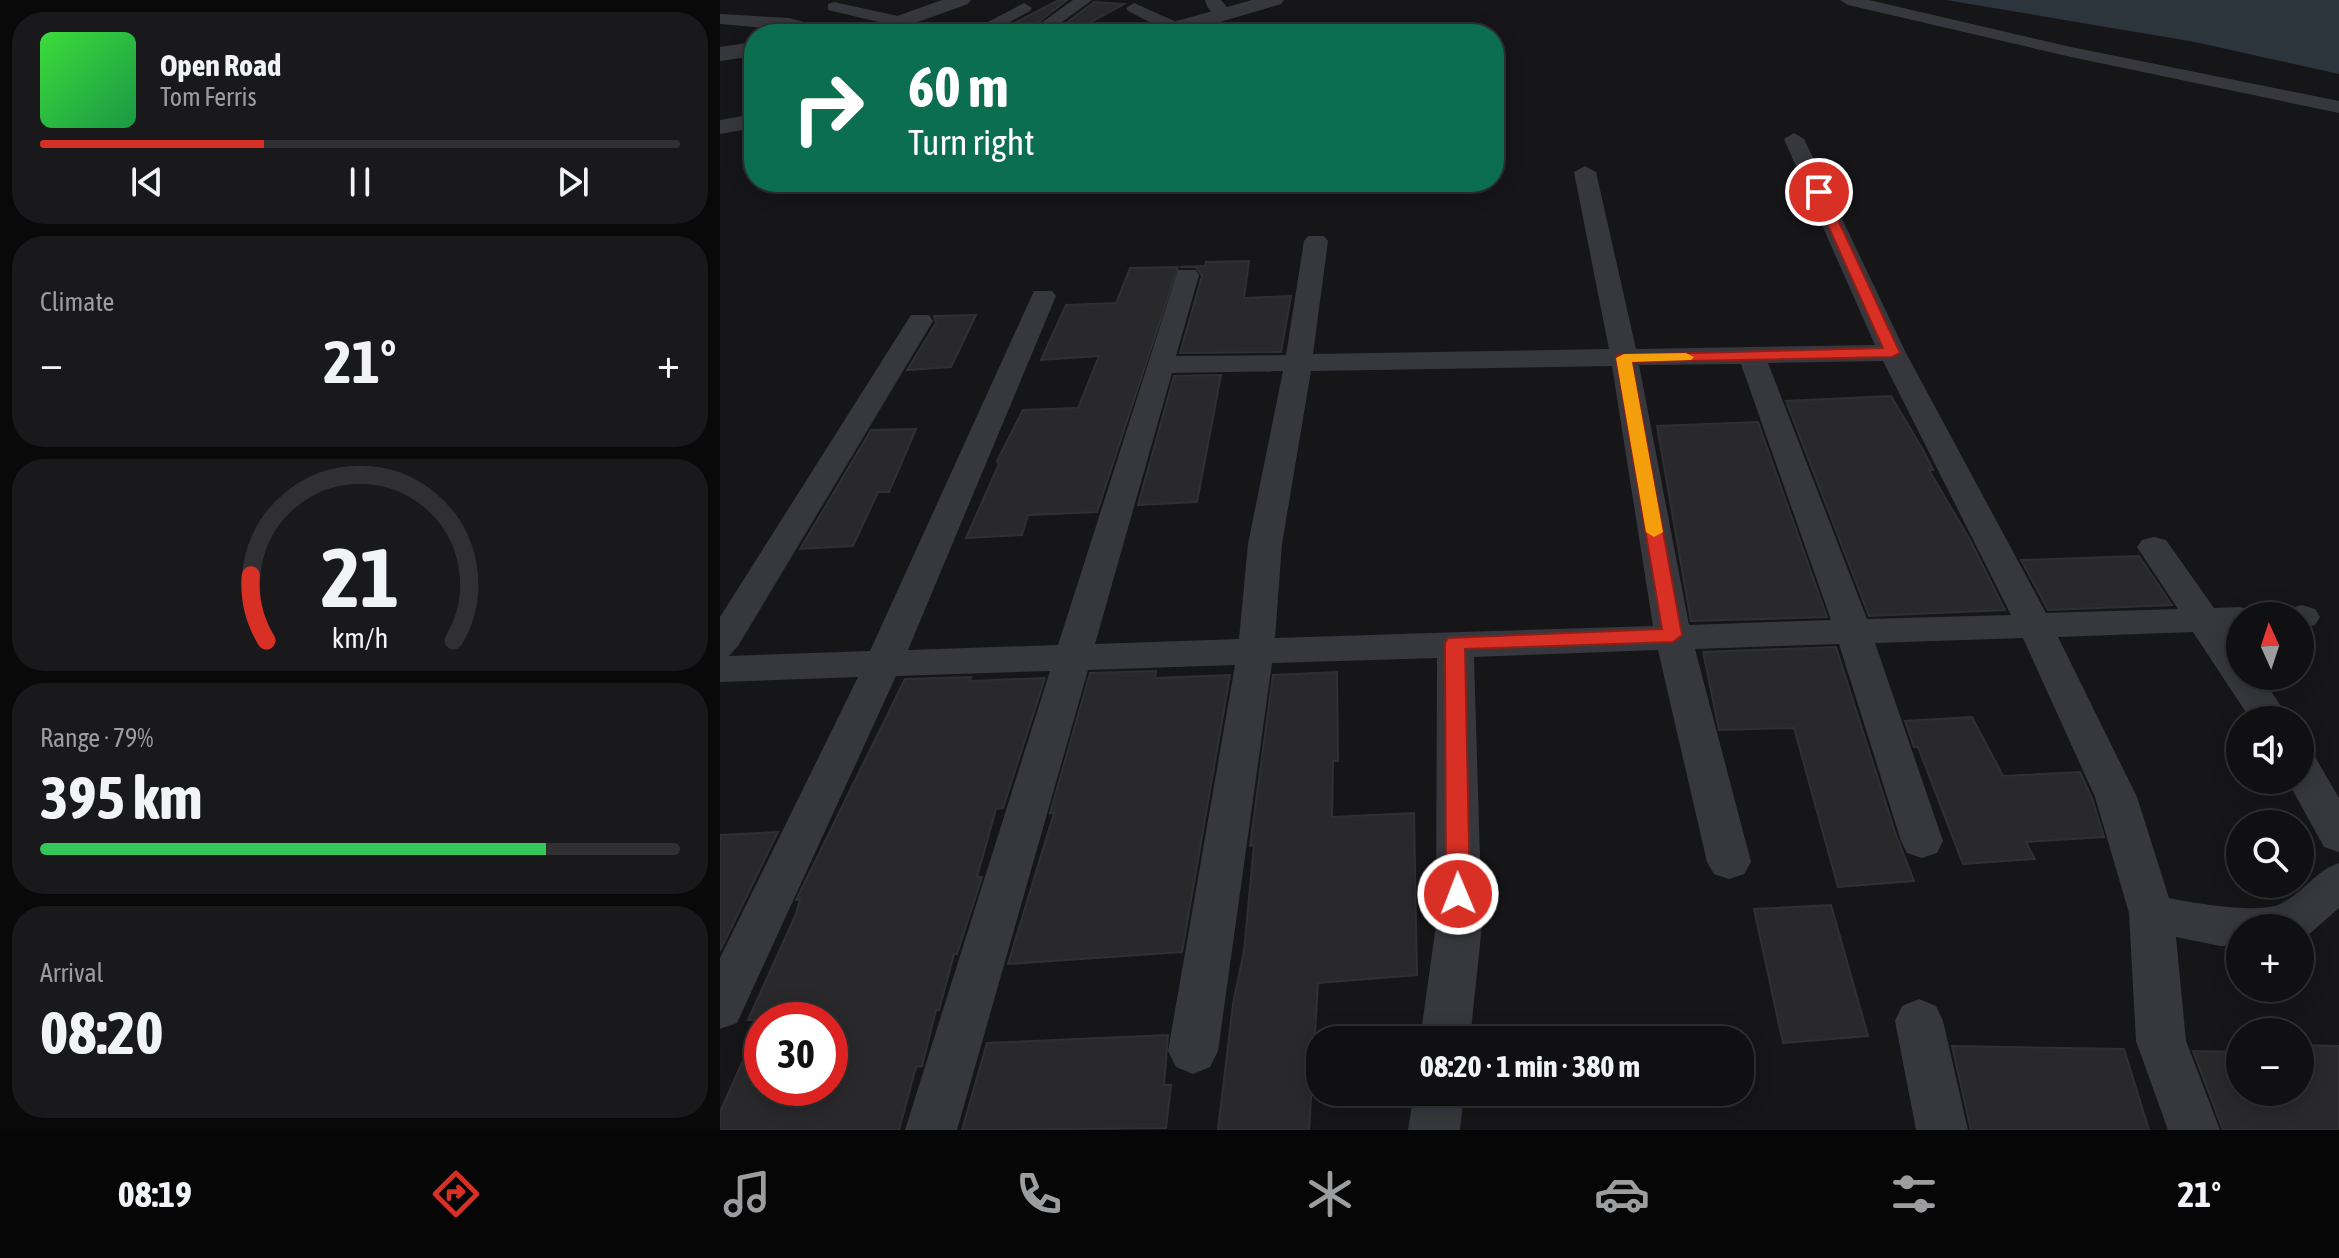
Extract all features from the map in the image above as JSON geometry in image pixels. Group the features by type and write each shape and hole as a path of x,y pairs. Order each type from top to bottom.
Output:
{"street":[{"path":"834,7 894,24 961,0"},
{"path":"1050,24 1084,0"},
{"path":"1181,24 1219,7 1274,0"},
{"path":"1848,0 2071,52 2339,107"},
{"path":"720,18 744,6"},
{"path":"993,24 1024,8"},
{"path":"1134,8 1156,24"},
{"path":"720,18 792,24"},
{"path":"720,54 744,50"},
{"path":"720,127 744,123"},
{"path":"1794,139 1892,353 2035,626 2116,797 2151,913 2161,1041 2194,1130"},
{"path":"1585,172 1624,358 1673,635 1729,862"},
{"path":"1193,1051 1256,649 1265,544 1298,363 1316,241"},
{"path":"931,1130 1187,275"},
{"path":"720,1008 884,662 1043,296"},
{"path":"720,646 920,321"},
{"path":"1162,365 1892,353"},
{"path":"1752,356 1853,631 1922,841"},
{"path":"2154,547 2226,653"},
{"path":"720,669 1673,635 2226,619"},
{"path":"1447,1026 1459,925 1455,643"},
{"path":"2314,791 2339,835"},
{"path":"2151,913 2220,927 2291,923 2339,881"},
{"path":"1919,1021 1942,1130"},
{"path":"1434,1130 1437,1106"}],"shaded area":[{"path":"1946,0 2339,0 2339,74 2195,42"}],"building":[{"path":"1059,0 1067,0 1036,24 1012,24"},
{"path":"1094,2 1124,4 1088,24 1065,24"},
{"path":"1249,261 1244,298 1291,296 1281,352 1180,353 1202,276 1196,267 1180,267 1205,266 1206,262"},
{"path":"1178,267 1097,512 1028,515 1022,535 966,538 999,464 997,461 1023,410 1078,408 1099,356 1041,360 1066,305 1116,303 1130,268"},
{"path":"976,315 951,367 907,370 936,323 934,316"},
{"path":"1221,375 1197,502 1138,505 1174,376"},
{"path":"1891,396 1923,450 1933,470 1929,470 1970,540 2005,610 1869,616 1786,401"},
{"path":"1758,422 1827,617 1691,621 1657,426"},
{"path":"916,429 889,492 878,492 853,546 800,549 871,430"},
{"path":"2139,556 2172,605 2048,610 2021,560"},
{"path":"1836,647 1895,832 1914,881 1838,887 1794,728 1719,730 1703,652"},
{"path":"1156,671 1155,678 1230,675 1182,952 1008,964 1054,813 1050,813 1090,673"},
{"path":"1337,672 1338,761 1333,761 1332,817 1414,813 1417,975 1318,983 1315,1026 1306,1026 1309,1130 1218,1130 1233,1004 1244,951 1254,845 1250,846 1273,675"},
{"path":"971,677 970,681 1045,678 1003,808 996,809 977,877 982,877 957,954 954,954 939,1010 936,1010 922,1066 916,1067 899,1130 720,1130 720,1112 744,1058 744,1106 848,1106 848,1002 756,1002 796,914 800,900 796,900 905,679"},
{"path":"1972,717 2003,776 2080,772 2104,837 2026,842 2035,859 1963,864 1905,721"},
{"path":"778,832 720,951 720,835"},
{"path":"1831,905 1868,1036 1783,1043 1754,909"},
{"path":"1168,1035 1164,1085 1171,1085 1166,1128 962,1130 987,1043"},
{"path":"2314,1045 2339,1046 2339,1130 2223,1130 2193,1051 2226,1052 2226,1106 2314,1106"},
{"path":"1952,1046 2124,1049 2149,1130 1971,1130"}],"slow traffic":[{"path":"1654,532 1624,358 1686,357"}],"route":[{"path":"1458,894 1455,643 1673,635 1624,358 1892,353 1819,192"}]}
